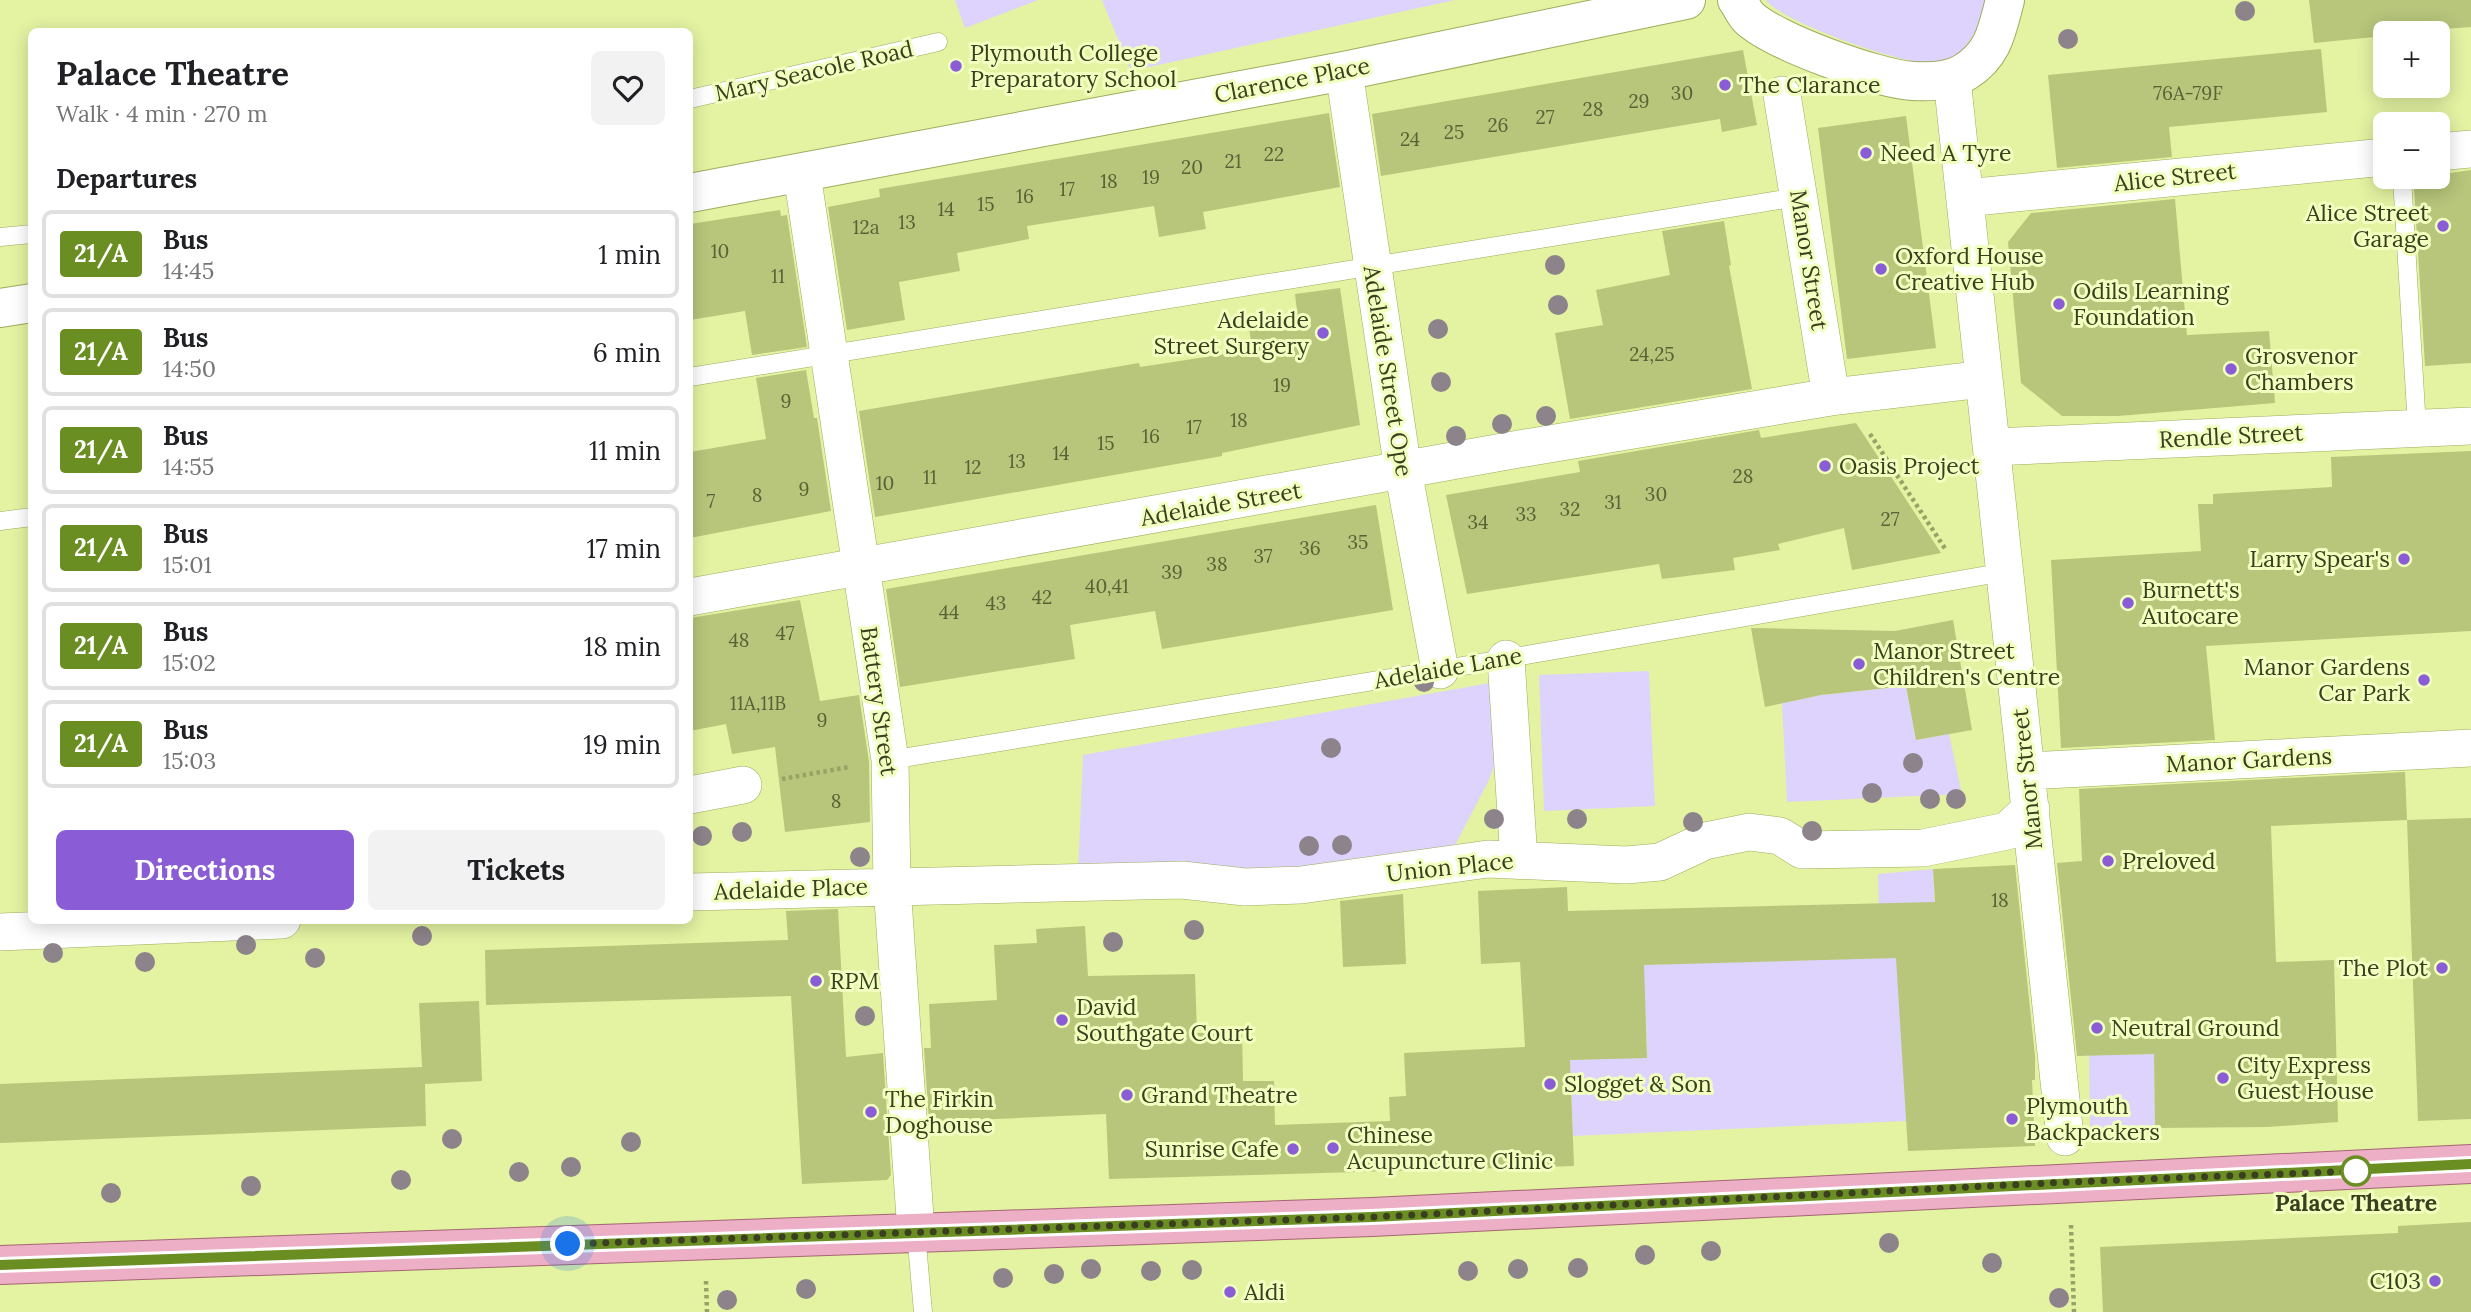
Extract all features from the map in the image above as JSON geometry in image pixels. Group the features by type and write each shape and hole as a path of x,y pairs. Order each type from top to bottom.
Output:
{"main road":[{"path":"0,1265 1372,1217 2471,1164"}],"street":[{"name":"Clarence Place","path":"693,192 1344,71 1686,0"},
{"path":"1737,0 1749,18 1780,36 1854,67 1912,81 1952,79 1967,71 1992,48 2005,0"},
{"name":"Adelaide Street Ope","path":"1344,71 1403,470 1440,670"},
{"name":"Manor Street","path":"1952,79 2065,1137"},
{"name":"Manor Street","path":"1782,94 1798,197 1838,396"},
{"path":"2450,151 2471,149"},
{"name":"Alice Street","path":"1965,198 2373,158"},
{"name":"Battery Street","path":"802,174 890,760 892,885 916,1232"},
{"path":"0,308 28,304"},
{"path":"1838,396 1984,379"},
{"name":"Adelaide Street","path":"693,596 786,578 957,552 1525,448 1838,396"},
{"name":"Rendle Street","path":"1992,447 2471,426"},
{"path":"1506,659 1519,860"},
{"name":"Manor Gardens","path":"2026,771 2433,738 2471,748"},
{"path":"693,794 743,785"},
{"name":"Union Place","path":"892,885 961,887 1182,880 1245,887 1301,885 1488,859 1626,865 1660,862 1705,841 1749,832 1780,836 1802,850 1923,848 2007,831 2031,809"},
{"name":"Adelaide Place","path":"693,892 760,892 892,885"},
{"path":"0,932 185,924"}],"lane":[{"name":"Mary Seacole Road","path":"693,98 938,42"},
{"path":"2403,189 2417,428"},
{"path":"693,377 1798,197"},
{"path":"0,237 28,234"},
{"path":"0,521 28,518"},
{"name":"Adelaide Lane","path":"890,760 1506,659 2005,572"},
{"path":"916,1232 923,1312"}],"path":[{"path":"1838,396 1965,578"},
{"path":"743,785 890,760"},
{"path":"2070,1182 2074,1312"}],"shaded area":[{"path":"955,0 1038,0 965,28"},
{"path":"1102,0 1455,0 1131,71"},
{"path":"1766,0 1986,0 1977,29 1966,46 1951,59 1941,63 1927,63 1849,42 1795,20"},
{"path":"1649,671 1655,806 1544,811 1539,675"},
{"path":"1490,683 1501,748 1488,782 1451,853 1329,872 1078,873 1083,755"},
{"path":"1906,686 1916,740 1949,734 1962,794 1787,802 1782,703 1821,695"},
{"path":"1933,869 1936,934 1906,1121 1573,1136 1570,1060 1647,1057 1646,1014 1628,1014 1597,966 1880,958 1878,874"},
{"path":"2154,1054 2155,1128 2090,1129 2089,1055"}],"building":[{"path":"2309,0 2471,0 2471,27 2450,28 2450,21 2373,21 2373,37 2314,43"},
{"path":"2321,49 2327,112 2169,127 2172,157 2057,168 2048,75"},
{"path":"1743,50 1757,125 1722,132 1720,119 1381,176 1372,114"},
{"path":"1329,113 1340,187 1203,212 1206,229 1159,237 1154,206 1027,226 1029,239 957,253 960,271 899,282 905,320 847,330 828,207 880,197 879,189"},
{"name":"Oxford House Creative Hub","path":"1906,116 1936,348 1847,359 1818,128"},
{"path":"2471,170 2471,363 2425,366 2414,189 2450,189 2450,173"},
{"path":"2175,199 2187,335 2269,331 2275,403 2118,416 2062,416 2021,383 2008,242 2031,213"},
{"path":"780,210 781,216 787,215 807,347 752,355 745,311 693,320 693,224"},
{"path":"1724,221 1729,266 1752,389 1570,419 1555,333 1603,325 1596,290 1670,275 1662,231"},
{"path":"1340,288 1360,425 1222,453 1222,456 875,517 859,411 1139,363 1140,367 1252,350 1249,326 1298,320 1295,294"},
{"path":"806,370 814,418 817,418 831,511 693,537 693,451 766,439 756,378"},
{"path":"1856,423 1941,553 1852,570 1844,528 1778,544 1780,550 1733,558 1735,570 1662,579 1659,564 1467,594 1446,495 1580,472 1578,461 1759,430 1761,438"},
{"path":"2471,451 2471,631 2206,646 2215,740 2061,748 2051,560 2201,551 2198,504 2213,504 2213,494 2332,487 2331,457"},
{"path":"1376,505 1393,610 1162,649 1155,611 1070,625 1075,659 900,687 886,589"},
{"path":"800,600 820,701 859,695 869,762 870,822 785,832 775,747 732,754 726,724 693,730 693,618"},
{"name":"Manor Street Children's Centre","path":"1953,620 1972,730 1916,740 1906,686 1821,695 1765,707 1751,628 1895,631"},
{"path":"2405,772 2407,820 2271,826 2276,962 2334,960 2338,1122 2267,1127 2155,1128 2154,1054 2077,1056 2057,863 2082,861 2079,789"},
{"name":"The Plot","path":"2471,818 2471,1119 2418,1121 2407,820"},
{"path":"2015,865 2035,1056 2035,1080 2032,1080 2035,1146 1908,1151 1896,958 1644,965 1647,1058 1570,1060 1574,1166 1109,1179 1106,1114 929,1122 924,1048 931,1048 929,1004 997,1000 994,945 1037,943 1036,929 1085,926 1088,976 1195,974 1197,1033 1242,1032 1243,1081 1274,1081 1275,1125 1390,1121 1389,1097 1406,1096 1404,1053 1525,1047 1520,962 1481,964 1478,891 1567,887 1568,911 1935,902 1933,869"},
{"path":"1403,894 1406,964 1343,967 1340,901"},
{"path":"838,909 846,1057 883,1053 891,1175 887,1180 802,1184 791,996 486,1005 485,950 788,940 786,911"},
{"path":"479,1001 482,1081 425,1084 426,1126 0,1143 0,1084 422,1067 419,1003"},
{"name":"Palace Theatre","path":"2471,1222 2471,1312 2103,1312 2100,1247 2398,1233 2398,1226"}],"bus line":[{"name":"21/A","path":"0,1265 1372,1217 2471,1164"}],"place":[{"name":"Plymouth College Preparatory School","path":"956,66"},
{"name":"The Clarance","path":"1725,85"},
{"name":"Need A Tyre","path":"1866,153"},
{"name":"Alice Street Garage","path":"2443,226"},
{"name":"Oxford House Creative Hub","path":"1881,269"},
{"name":"Odils Learning Foundation","path":"2059,304"},
{"name":"Adelaide Street Surgery","path":"1323,333"},
{"name":"Grosvenor Chambers","path":"2231,369"},
{"name":"Oasis Project","path":"1825,466"},
{"name":"Larry Spear's","path":"2404,559"},
{"name":"Burnett's Autocare","path":"2128,603"},
{"name":"Manor Street Children's Centre","path":"1859,664"},
{"name":"Manor Gardens Car Park","path":"2424,680"},
{"name":"Preloved","path":"2108,861"},
{"name":"The Plot","path":"2442,968"},
{"name":"RPM","path":"816,981"},
{"name":"David Southgate Court","path":"1062,1020"},
{"name":"Neutral Ground","path":"2097,1028"},
{"name":"City Express Guest House","path":"2223,1078"},
{"name":"Slogget & Son","path":"1550,1084"},
{"name":"Grand Theatre","path":"1127,1095"},
{"name":"The Firkin Doghouse","path":"871,1112"},
{"name":"Plymouth Backpackers","path":"2012,1119"},
{"name":"Chinese Acupuncture Clinic","path":"1333,1148"},
{"name":"Sunrise Cafe","path":"1293,1149"},
{"name":"Palace Theatre","path":"2356,1171"},
{"name":"C103","path":"2435,1281"},
{"name":"Aldi","path":"1230,1292"}],"route":[{"path":"568,1244 1372,1217 2070,1182 2356,1171"}]}
